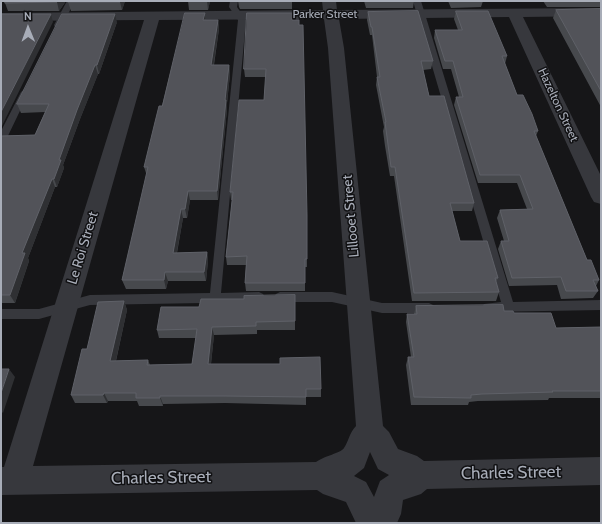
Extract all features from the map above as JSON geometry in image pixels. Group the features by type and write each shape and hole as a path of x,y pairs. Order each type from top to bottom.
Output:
{"street":[{"name":"Parker Street","path":"1,17 153,16 236,8 419,7 514,13 601,12"},
{"name":"Lillooet Street","path":"330,8 336,48 370,431"},
{"name":"Hazelton Street","path":"514,13 601,197"},
{"name":"Le Roi Street","path":"8,481 66,306 153,16"},
{"name":"Charles Street","path":"321,476 332,467 342,467 354,458 361,440 370,431 379,440 388,459 400,466 408,466 421,475 601,471"},
{"name":"Charles Street","path":"380,523 386,514 390,491 402,484 411,484 421,475"},
{"name":"Charles Street","path":"8,481 321,476 333,484 342,485 356,492 368,515 375,523"}],"lane":[{"path":"55,30 71,1"},
{"path":"419,7 508,306"},
{"path":"215,298 242,20 236,8"},
{"path":"1,140 28,85"},
{"path":"1,314 39,314 90,300 332,297 382,308 437,307"},
{"path":"477,307 601,305"}],"building":[{"path":"6,1 58,1 5,3"},
{"path":"120,1 120,2 68,2"},
{"path":"601,9 601,91 556,10"},
{"path":"418,11 433,61 421,61 429,96 444,96 474,203 450,203 460,241 487,241 498,278 495,278 499,292 414,293 395,167 391,167 386,122 377,77 380,77 372,27 368,12"},
{"path":"456,11 488,11 507,56 502,56 517,95 523,95 532,114 538,131 534,131 587,260 591,260 599,280 593,280 598,291 566,291 561,277 512,278 501,241 509,241 500,210 533,209 520,175 480,175 456,97 463,97 453,61 445,61 435,30 462,30"},
{"path":"185,13 205,13 203,20 218,20 211,65 229,65 217,191 188,191 185,209 181,209 173,253 207,252 204,272 165,272 164,280 122,280 148,167 144,167 159,106 162,106"},
{"path":"247,13 292,13 292,20 299,20 299,25 303,25 307,215 307,259 305,259 305,283 245,283 247,256 226,257 233,192 230,192 239,100 264,100 266,69 244,69"},
{"path":"1,14 51,14 1,112"},
{"path":"62,14 115,14 97,65 95,65 77,110 59,160 61,160 54,179 52,179 22,253 25,253 10,295 1,295 1,136 35,135 49,104 17,104"},
{"path":"295,295 295,321 256,322 256,326 212,327 208,364 280,364 280,358 320,357 321,389 306,389 306,397 160,396 160,398 136,398 136,393 71,395 82,349 87,349 98,302 124,301 110,361 148,360 147,365 192,364 197,329 157,330 161,307 199,307 201,299 244,299 244,296"},
{"path":"503,305 504,311 513,311 514,313 551,313 556,328 601,327 601,391 552,391 553,392 482,394 471,395 471,398 414,397 408,357 414,357 407,314 417,314 416,306"},
{"path":"1,369 9,369 1,393"}]}
